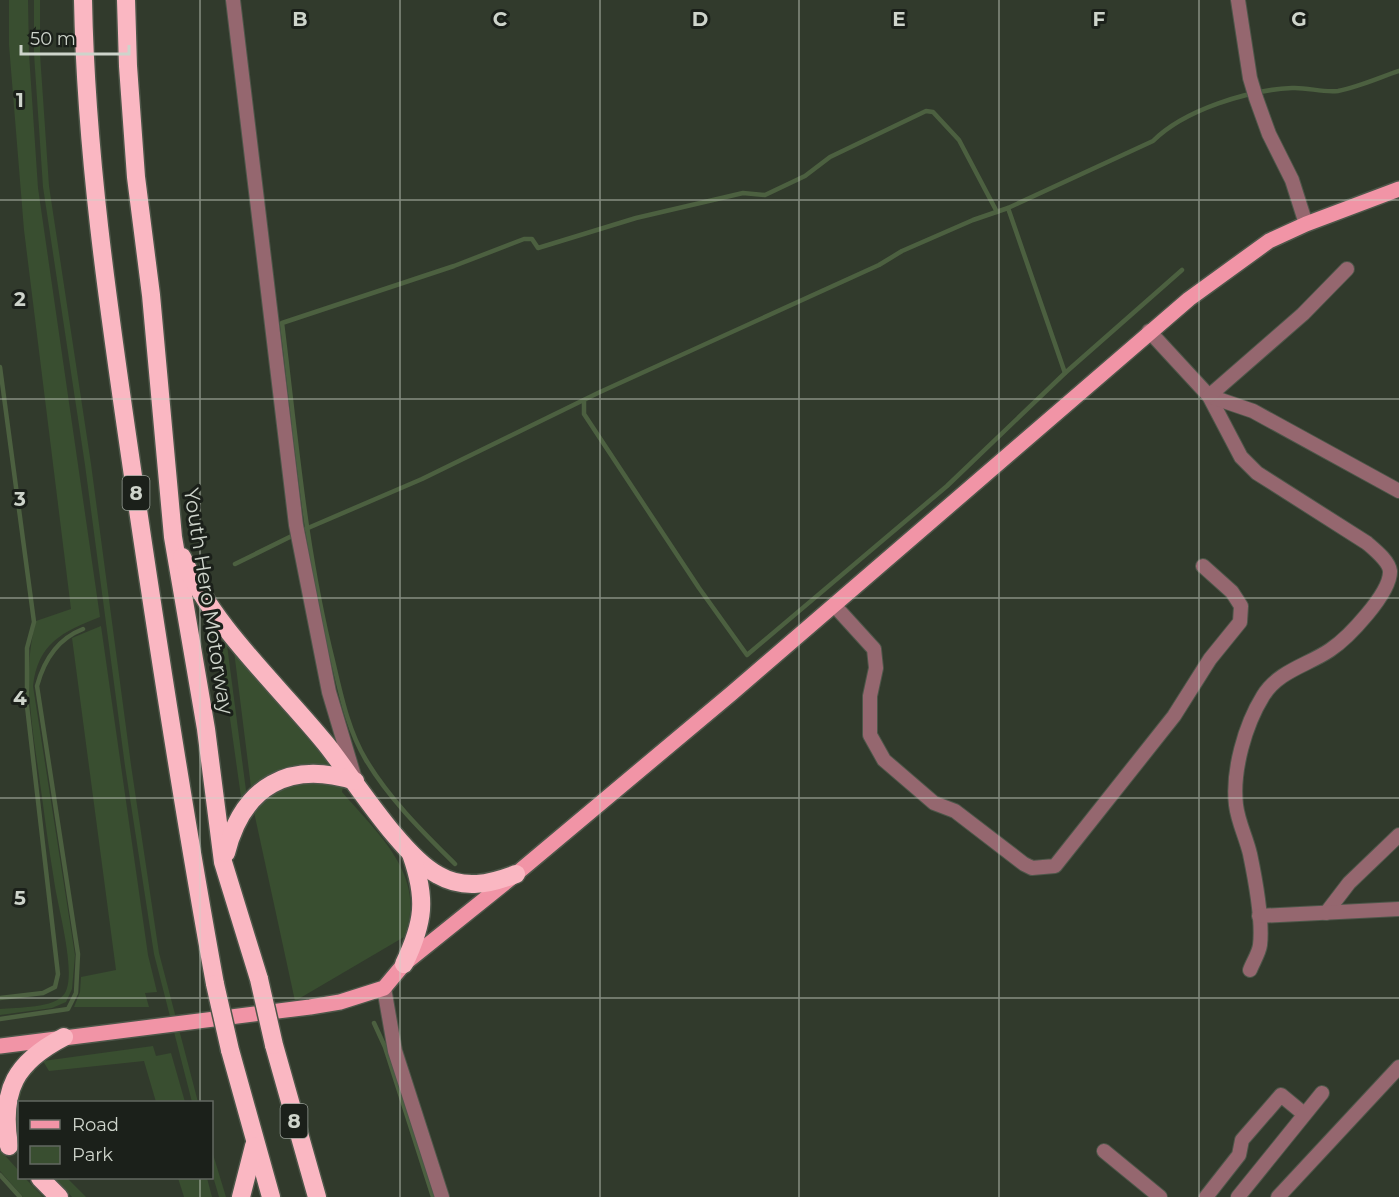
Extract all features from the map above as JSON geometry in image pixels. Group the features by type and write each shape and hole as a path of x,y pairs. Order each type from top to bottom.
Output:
{"highway":[{"name":"8","path":"83,0 84,68 92,182 107,301 174,752 215,984 230,1050 271,1197"},
{"name":"Youth Hero Motorway","path":"126,0 136,177 151,295 172,537 206,729 223,862 259,979 274,1045 317,1197"},
{"path":"172,537 186,567 212,609 355,780 411,854 438,875 466,885 490,883 516,874"},
{"path":"223,862 231,833 243,811 262,790 286,776 310,772 330,772 355,780"},
{"path":"404,964 418,934 423,908 420,880 411,854"},
{"path":"10,1146 0,1122 3,1097 8,1086 26,1060 64,1037"},
{"path":"241,1197 255,1145"},
{"path":"41,1179 59,1197"}],"main road":[{"path":"0,1046 310,1007 340,1002 384,988 404,964 516,874 834,605 1149,331 1236,262 1269,241 1306,224 1399,189"}],"street":[{"path":"233,0 296,525 329,692 355,780"},
{"path":"1238,0 1250,78 1256,98 1269,134 1292,180 1306,224"},
{"path":"1209,396 1303,314 1347,269"},
{"path":"1149,331 1209,396 1241,457 1257,474 1367,543 1383,558 1394,579 1388,583 1356,626 1330,650 1279,678 1264,693 1247,726 1240,753 1236,802 1250,853 1259,916 1260,945 1250,970"},
{"path":"1209,396 1253,411 1399,491"},
{"path":"834,605 874,649 876,668 870,696 870,735 884,760 934,802 955,811 1024,864 1032,868 1055,866 1174,716 1210,659 1240,622 1241,606 1232,592 1203,566"},
{"path":"1326,913 1349,883 1399,835"},
{"path":"1259,916 1399,909"},
{"path":"384,988 394,1051 442,1197"},
{"path":"1278,1197 1399,1067"},
{"path":"1217,1184 1236,1197 1322,1093"},
{"path":"1206,1197 1239,1155 1242,1140 1281,1095 1304,1114"},
{"path":"1104,1150 1160,1197"}],"green space":[{"path":"9,0 28,0 29,54 38,188 100,617 63,634 46,649 40,659 33,686 75,955 72,989 66,1002 52,1008 0,1015 0,1009 45,1005 60,998 65,993 69,970 50,854 34,737 29,679 36,621 71,609 24,230 9,45"},
{"path":"34,0 40,0 40,54 49,186 91,464 131,765 159,953 198,1101 192,1101 154,954 43,187 34,54"},
{"path":"101,626 148,955 157,992 145,993 149,1007 74,1007 80,992 81,977 116,970 72,638"},
{"path":"219,640 227,645 247,798 242,804"},
{"path":"234,651 330,765 331,768 252,795"},
{"path":"323,781 343,787 342,792 396,857 405,876 410,895 410,915 404,937 295,1001 254,812 275,791 294,785"},
{"path":"153,1046 156,1056 171,1053 185,1101 156,1101 144,1061 49,1071 43,1061"},
{"path":"31,1064 34,1072 23,1087 18,1101 18,1141 7,1128 7,1119"},
{"path":"0,1150 18,1170 18,1179 26,1179 43,1197 23,1197 0,1171"},
{"path":"213,1154 226,1197 219,1197 213,1176"},
{"path":"55,1179 68,1179 86,1197 72,1197"},
{"path":"178,1179 207,1179 212,1197 184,1197"}],"waterway":[{"path":"235,564 308,528 422,479 600,392 879,265 902,251 973,220 1008,208 1153,141 1166,130 1199,111 1237,97 1275,90 1298,88 1338,91 1399,71"},
{"path":"455,864 407,815 375,775 354,737 346,712 323,619 308,535 282,323 454,266 524,239 532,239 538,248 636,218 743,193 765,195 805,176 830,157 926,111 933,112 959,140 997,212"},
{"path":"1008,208 1065,373"},
{"path":"584,400 584,414 699,588 747,655 947,486 1065,373 1182,270"},
{"path":"0,367 34,622 27,648 27,706 58,974 55,987 43,993 0,998"},
{"path":"0,1019 68,1009 76,993 78,954 37,686 43,668 53,652 66,638 83,629"},
{"path":"374,1023 385,1047 433,1197"},
{"path":"0,1175 20,1197"}]}
